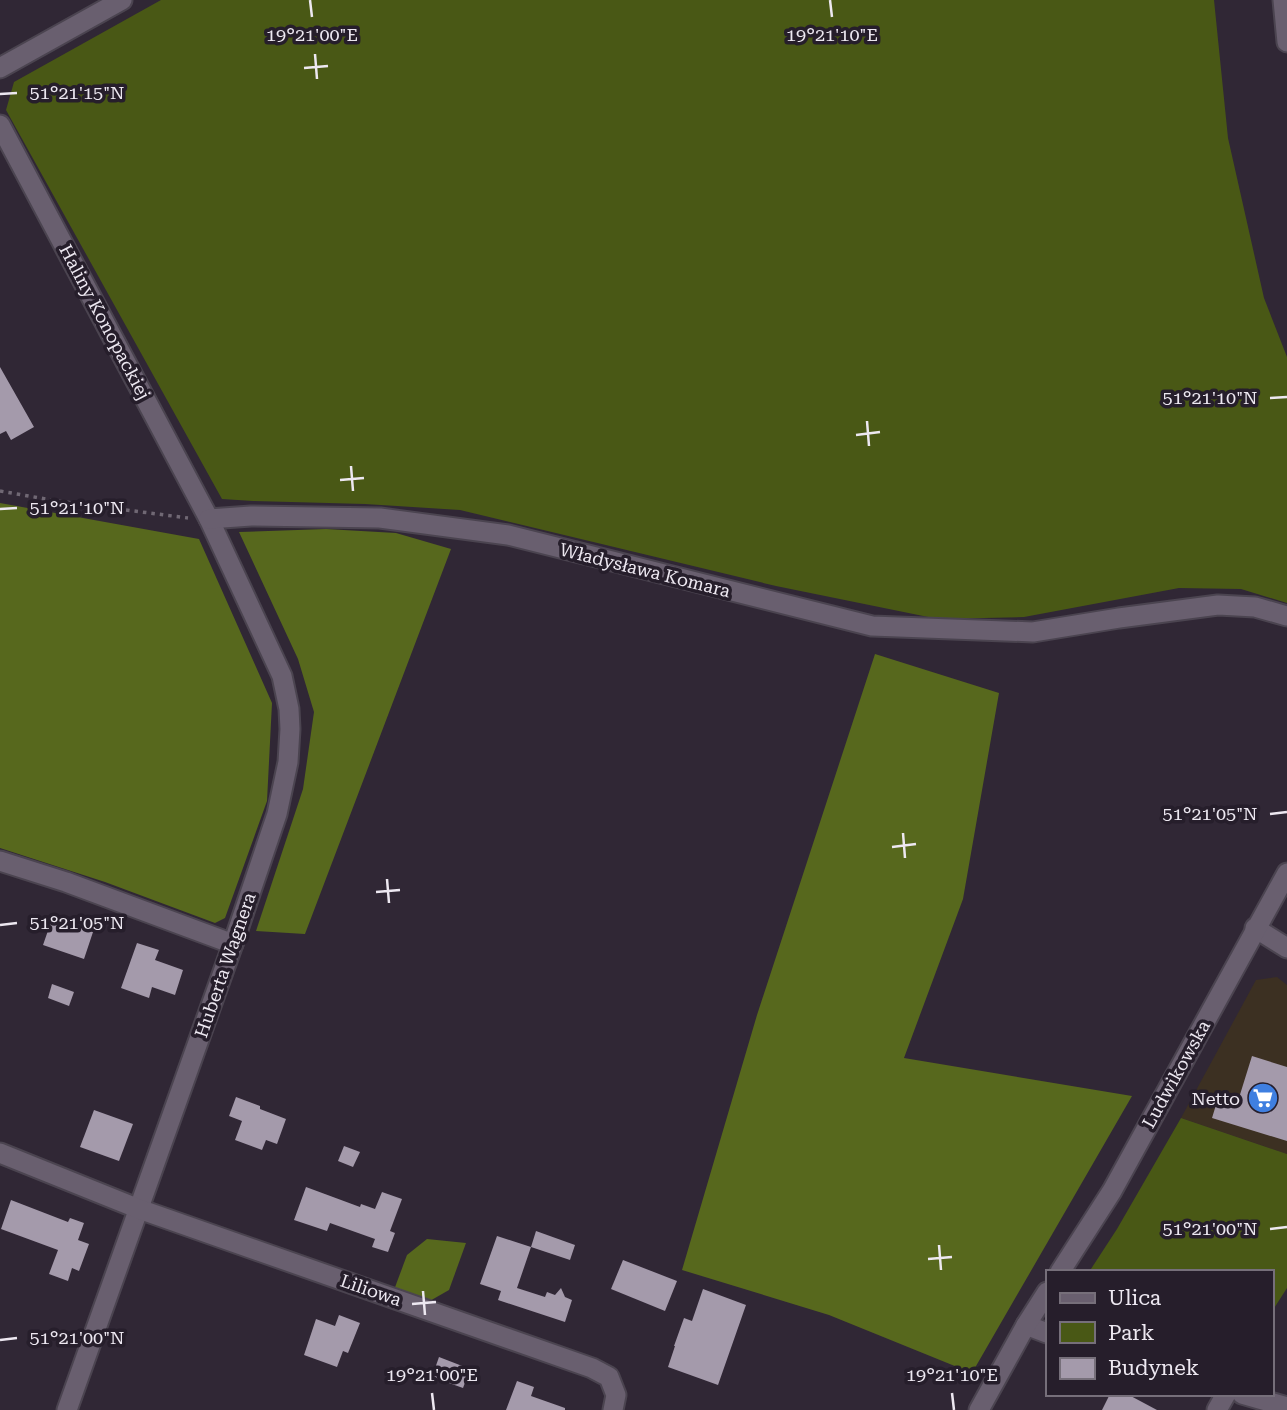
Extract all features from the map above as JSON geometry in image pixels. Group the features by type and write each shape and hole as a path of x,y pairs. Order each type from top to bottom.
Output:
{"street":[{"path":"0,68 122,0"},
{"path":"1283,0 1287,42"},
{"name":"Haliny Konopackiej","path":"0,125 209,519"},
{"name":"Władysława Komara","path":"209,519 251,516 380,518 508,536 872,626 1033,632 1218,606 1255,607 1287,616"},
{"name":"Huberta Wagnera","path":"67,1410 233,944 277,814 288,762 290,729 288,701 282,676 209,519"},
{"path":"0,861 66,882 233,944"},
{"name":"Ludwikowska","path":"1061,1270 1112,1191 1287,873"},
{"path":"1255,928 1287,948"},
{"path":"0,1153 139,1209"},
{"name":"Liliowa","path":"139,1209 592,1368 609,1377 616,1395 613,1410"},
{"path":"979,1410 1046,1294"},
{"path":"1026,1325 1046,1333"},
{"path":"1249,1396 1287,1407"}],"path":[{"path":"0,491 82,505 209,519"}],"shaded area":[{"path":"1277,977 1287,985 1287,1154 1181,1118 1256,980"}],"green space":[{"path":"161,0 1214,0 1228,138 1264,298 1287,357 1287,603 1241,589 1179,588 1024,617 938,619 776,586 460,510 222,499 6,110 14,82"},
{"path":"0,503 199,539 272,703 267,801 225,918 215,923 105,882 0,848"},
{"path":"326,529 396,533 451,549 305,934 256,931 303,789 314,712 298,659 239,532"},
{"path":"875,654 999,693 963,899 904,1058 1132,1096 972,1373 829,1315 682,1270 757,1015"},
{"path":"1181,1118 1287,1154 1287,1288 1273,1310 1273,1270 1090,1270"},
{"path":"427,1239 466,1243 449,1290 428,1302 394,1290 407,1255"}],"building":[{"path":"0,367 34,427 11,440 6,431 0,434"},
{"path":"51,922 93,932 84,959 43,945"},
{"path":"137,943 159,950 155,960 183,970 175,995 152,987 149,998 121,988"},
{"path":"52,984 74,992 69,1006 48,998"},
{"name":"Netto","path":"1252,1056 1287,1067 1287,1141 1212,1118 1219,1095 1238,1101"},
{"path":"236,1097 286,1119 277,1144 266,1140 262,1150 235,1140 242,1121 229,1116"},
{"path":"94,1110 133,1124 119,1161 80,1147"},
{"path":"344,1146 360,1152 353,1167 338,1161"},
{"path":"306,1187 360,1207 361,1204 375,1209 382,1192 402,1199 390,1231 395,1233 388,1252 372,1247 375,1239 330,1223 327,1231 294,1220"},
{"path":"11,1200 68,1222 70,1218 84,1223 78,1240 89,1244 79,1271 72,1268 68,1281 49,1274 58,1250 1,1229"},
{"path":"536,1231 575,1245 570,1260 531,1247"},
{"path":"497,1236 531,1247 517,1288 545,1297 547,1292 555,1295 561,1288 565,1297 572,1300 565,1322 498,1300 501,1291 480,1284"},
{"path":"623,1260 677,1281 665,1311 611,1289"},
{"path":"703,1289 746,1305 718,1385 668,1367 684,1318 692,1321"},
{"path":"339,1315 360,1323 348,1353 343,1351 337,1367 304,1355 316,1319 335,1326"},
{"path":"439,1357 470,1369 463,1388 432,1377"},
{"path":"517,1381 534,1387 531,1396 565,1410 506,1410"},
{"path":"1109,1396 1131,1396 1157,1410 1102,1410"}],"place":[{"name":"Netto","path":"1263,1098"}]}
